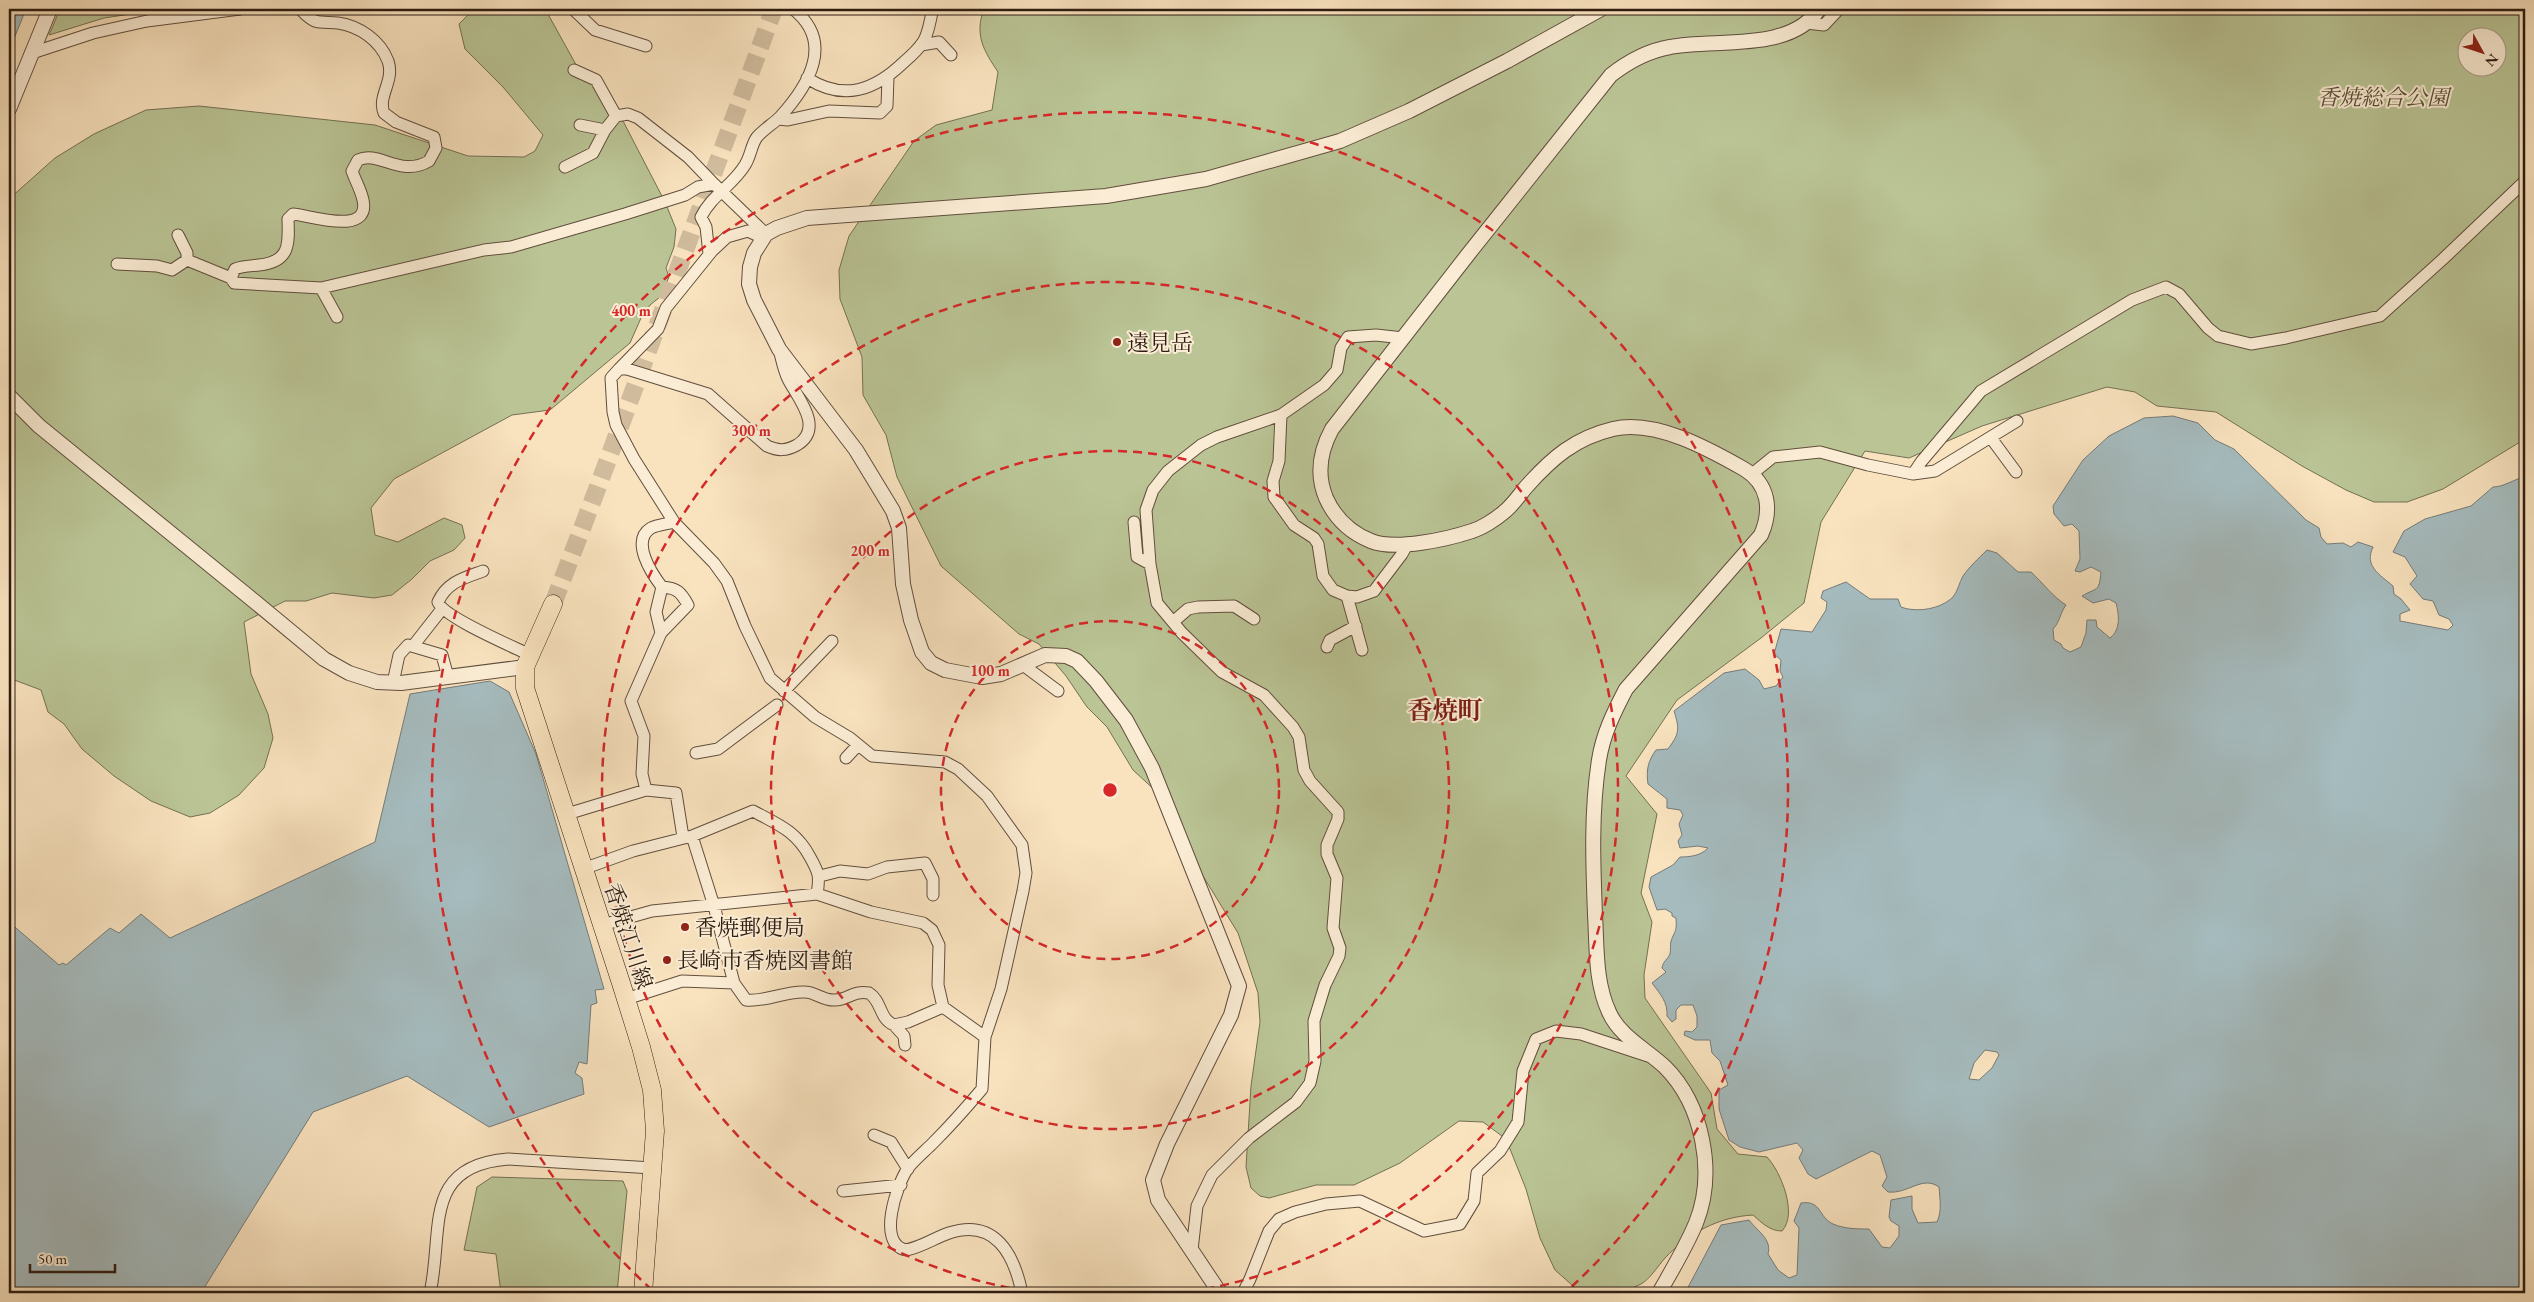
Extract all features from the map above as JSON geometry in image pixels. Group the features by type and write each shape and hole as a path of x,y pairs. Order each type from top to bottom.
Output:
{"main road":[{"name":"香焼江川線","path":"553,604 528,661 525,688 626,998 641,1047 654,1104 652,1168 643,1293"}],"street":[{"path":"9,109 50,9"},
{"path":"147,21 152,9"},
{"path":"32,53 93,34 147,21 240,9"},
{"path":"231,278 233,271 238,268 273,263 282,256 286,251 289,238 288,219 293,214 343,222 353,220 360,215 364,208 363,199 352,171 358,160 366,157 407,168 429,161 436,148 434,137 396,122 384,113 383,96 390,74 388,60 376,42 363,31 341,24 315,21 300,9"},
{"path":"573,9 595,30 646,46"},
{"path":"709,254 706,227 701,217 706,207 718,188 746,164 756,138 778,119 796,98 807,78 816,54 816,40 806,21 793,9"},
{"path":"807,78 822,87 842,91 874,85 888,77 921,45 933,9"},
{"path":"1220,1293 1158,1200 1153,1180 1166,1144 1231,1015 1238,994 1237,979 1152,768 1126,720 1096,681 1071,658 1045,655 1001,674 982,677 945,670 926,658 922,652 911,620 903,584 899,528 893,511 856,450 779,349 754,300 749,284 751,262 765,236 793,221 822,215 1106,196 1206,179 1281,159 1340,141 1409,112 1601,9"},
{"path":"1659,1293 1696,1221 1704,1193 1702,1140 1684,1091 1665,1068 1619,1030 1609,1014 1604,1000 1598,969 1593,825 1599,759 1610,719 1626,689 1761,535 1767,522 1768,509 1760,482 1752,474 1709,449 1659,430 1616,428 1593,434 1570,445 1554,456 1505,512 1474,531 1408,543 1373,542 1355,533 1342,523 1330,507 1324,492 1320,463 1324,445 1332,429 1611,75 1639,56 1671,47 1770,38 1790,32 1806,23 1819,9"},
{"path":"1806,23 1824,25 1839,9"},
{"path":"921,45 939,42 950,55"},
{"path":"574,70 596,80 616,116"},
{"path":"778,119 788,120 829,111 880,113 887,106 890,86 888,77"},
{"path":"565,167 593,153 605,130 616,116 628,114 638,118 688,157 765,236"},
{"path":"580,125 605,130"},
{"path":"1913,474 1981,391 2146,293 2166,287 2179,294 2208,328 2218,336 2251,344 2380,316 2525,181"},
{"path":"187,260 231,278 232,282 237,284 321,288 484,250 512,247 685,195 698,186 718,188"},
{"path":"765,236 748,232 727,236 709,254 666,308 658,329 611,378 611,400 616,425 634,459 674,522 714,563 727,581 766,672 784,691 815,717 877,758 952,765 987,796 1022,845 1026,873 1003,982 985,1038 982,1089 908,1169 901,1185 890,1229 893,1241 899,1248 913,1249 962,1230 986,1233 1008,1250 1022,1293"},
{"path":"178,235 187,253 187,260"},
{"path":"116,264 157,266 172,270 187,260"},
{"path":"321,288 337,317"},
{"path":"1192,1250 1197,1206 1212,1175 1249,1138 1296,1102 1310,1083 1315,1062 1314,1021 1326,985 1339,956 1340,948 1332,928 1337,878 1327,854 1327,845 1338,819 1338,812 1310,782 1304,770 1299,737 1293,727 1264,694 1222,672 1157,603 1150,564 1146,510 1153,490 1168,471 1201,445 1218,437 1281,415 1298,405 1331,377 1337,370 1341,348 1348,337 1376,335 1403,338"},
{"path":"619,369 649,374 708,394 767,446 784,450 799,444 805,437 809,427 809,415 787,378 779,349"},
{"path":"9,396 39,426 324,659 359,676 377,682 393,683 448,677 528,661"},
{"path":"1281,415 1279,461 1273,480 1274,497 1294,525 1314,538 1318,544 1323,576 1334,590 1347,596 1362,596 1374,591 1408,543"},
{"path":"1752,474 1773,457 1820,452 1913,474 1935,471 2017,421"},
{"path":"1991,438 2016,472"},
{"path":"662,633 656,612 662,587 648,566 642,542 649,530 674,522"},
{"path":"1134,522 1136,557 1150,564"},
{"path":"483,571 450,584 438,602 442,609 452,616 528,661"},
{"path":"646,790 642,774 644,736 631,701 662,633 688,605 681,592 672,588 662,587"},
{"path":"1347,596 1362,650"},
{"path":"1173,622 1188,609 1198,607 1234,606 1254,619"},
{"path":"413,646 442,609"},
{"path":"1327,648 1330,640 1356,626"},
{"path":"784,691 832,641"},
{"path":"393,683 399,655 408,645 442,655 448,677"},
{"path":"1024,665 1058,691"},
{"path":"696,753 718,749 777,705"},
{"path":"846,758 858,745"},
{"path":"567,814 646,790 676,794 687,837 714,906 734,984 746,1000 757,1001 804,992 820,998 837,1000 852,993 866,992 875,998 886,1020 894,1025 904,1036 905,1045"},
{"path":"583,869 633,851 687,837 753,811 797,837 820,876 818,894"},
{"path":"820,876 840,871 868,874 887,867 925,863 933,879 933,895"},
{"path":"602,925 652,911 818,894 871,912 923,923 932,930 939,945 938,986 943,1007 985,1038"},
{"path":"626,998 682,981 734,984"},
{"path":"894,1025 908,1022 943,1007"},
{"path":"1242,1293 1250,1279 1269,1231 1279,1220 1295,1212 1326,1204 1360,1201 1424,1231 1460,1224 1474,1201 1477,1174 1500,1151 1518,1122 1523,1071 1536,1039 1556,1031 1580,1034 1651,1056"},
{"path":"874,1135 891,1142 908,1169"},
{"path":"430,1293 442,1204 454,1178 466,1168 493,1160 508,1159 652,1168"},
{"path":"843,1191 901,1185"}],"green space":[{"path":"60,9 145,9 144,12 104,18 49,35"},
{"path":"474,9 549,9 549,16 584,79 608,92 665,202 676,229 674,247 666,268 669,277 660,297 650,305 641,318 630,343 550,410 512,415 394,479 371,508 375,535 398,542 444,518 462,525 465,538 454,550 430,561 392,595 374,598 332,593 306,601 285,601 244,622 251,674 268,714 273,738 264,768 239,795 210,813 190,817 151,801 114,776 82,749 64,724 48,712 41,690 9,678 9,199 55,158 94,134 146,110 199,106 375,125 468,156 524,157 535,151 543,135 503,87 465,49 459,24"},
{"name":"香焼総合公園","path":"984,9 2525,9 2525,439 2443,489 2407,502 2374,502 2346,490 2302,466 2216,412 2157,406 2135,392 2107,387 1982,426 1909,458 1865,451 1821,522 1804,603 1761,638 1677,700 1626,776 1657,814 1641,893 1652,922 1644,975 1645,998 1711,1093 1717,1129 1738,1154 1767,1157 1778,1173 1788,1204 1787,1224 1782,1231 1774,1230 1753,1215 1740,1216 1716,1223 1694,1234 1674,1249 1651,1276 1641,1284 1619,1291 1581,1293 1555,1270 1540,1238 1526,1189 1506,1139 1483,1122 1459,1121 1400,1163 1354,1185 1316,1185 1269,1198 1260,1196 1251,1188 1246,1167 1251,1086 1260,1022 1258,993 1238,933 1203,876 1181,825 1159,794 1133,770 1107,727 1087,707 1066,676 1039,644 1019,634 941,566 897,477 886,435 863,395 862,357 840,299 839,270 849,236 914,141 936,125 992,110 998,72 985,50 980,35"},
{"path":"492,1177 623,1181 627,1191 617,1293 501,1293 496,1254 464,1250 477,1187"}],"shaded area":[{"path":"9,9 26,9 9,51"},
{"path":"2173,416 2198,423 2215,440 2234,449 2306,520 2319,528 2321,537 2327,544 2343,543 2351,547 2358,542 2373,547 2370,559 2374,569 2393,586 2394,594 2410,610 2400,614 2400,621 2448,630 2453,625 2449,619 2439,615 2433,601 2423,599 2410,584 2417,576 2405,557 2393,552 2404,531 2425,519 2471,506 2493,487 2525,477 2525,1293 1685,1293 1721,1225 1749,1220 1766,1240 1769,1249 1768,1254 1778,1270 1789,1278 1797,1275 1799,1228 1794,1221 1801,1203 1813,1204 1828,1221 1837,1226 1869,1229 1882,1247 1890,1248 1899,1236 1899,1226 1891,1221 1889,1217 1891,1200 1912,1196 1912,1209 1918,1223 1937,1222 1940,1214 1940,1205 1939,1187 1933,1184 1921,1184 1896,1192 1888,1192 1882,1186 1887,1177 1880,1155 1872,1151 1816,1179 1808,1174 1799,1158 1803,1150 1797,1143 1759,1152 1740,1147 1729,1140 1719,1109 1719,1090 1728,1085 1720,1061 1712,1053 1710,1040 1695,1040 1684,1035 1685,1031 1692,1032 1697,1027 1697,1016 1693,1005 1681,1005 1676,1010 1676,1019 1672,1022 1667,1016 1663,998 1652,983 1666,972 1662,968 1670,954 1676,918 1665,909 1657,910 1649,887 1651,877 1673,865 1680,857 1698,854 1708,848 1698,846 1680,848 1678,841 1682,835 1679,824 1683,815 1680,810 1667,808 1667,799 1648,784 1648,766 1653,754 1656,750 1668,749 1676,735 1678,727 1674,711 1724,673 1745,669 1759,680 1764,689 1776,686 1783,677 1780,671 1781,660 1774,654 1781,629 1812,632 1826,610 1827,602 1821,598 1823,591 1846,582 1870,599 1898,599 1901,607 1907,609 1928,609 1942,604 1953,597 1965,573 1987,550 1997,553 2018,572 2031,572 2052,594 2066,605 2053,629 2054,640 2061,644 2063,648 2070,652 2081,647 2086,633 2087,620 2096,620 2097,627 2110,638 2114,635 2118,626 2116,603 2109,599 2093,603 2082,596 2098,586 2101,572 2091,567 2080,572 2075,571 2080,559 2079,531 2072,524 2064,526 2054,514 2053,506 2083,460 2109,436 2144,418","holes":["1985,1050 1997,1052 1999,1055 1992,1068 1979,1080 1969,1079 1974,1063"]},
{"path":"490,681 509,692 536,754 604,989 595,990 597,1003 591,1005 587,1064 579,1062 575,1073 582,1078 584,1094 489,1127 407,1076 313,1112 201,1293 9,1293 9,922 59,965 63,963 66,965 110,928 119,933 141,914 170,938 375,842 410,694"}],"tunnel":[{"path":"553,604 774,9"}],"place":[{"name":"遠見岳","path":"1117,342"},
{"name":"香焼郵便局","path":"685,927"},
{"name":"長崎市香焼図書館","path":"667,960"}],"district":[{"name":"香焼町","path":"1445,710"}]}
